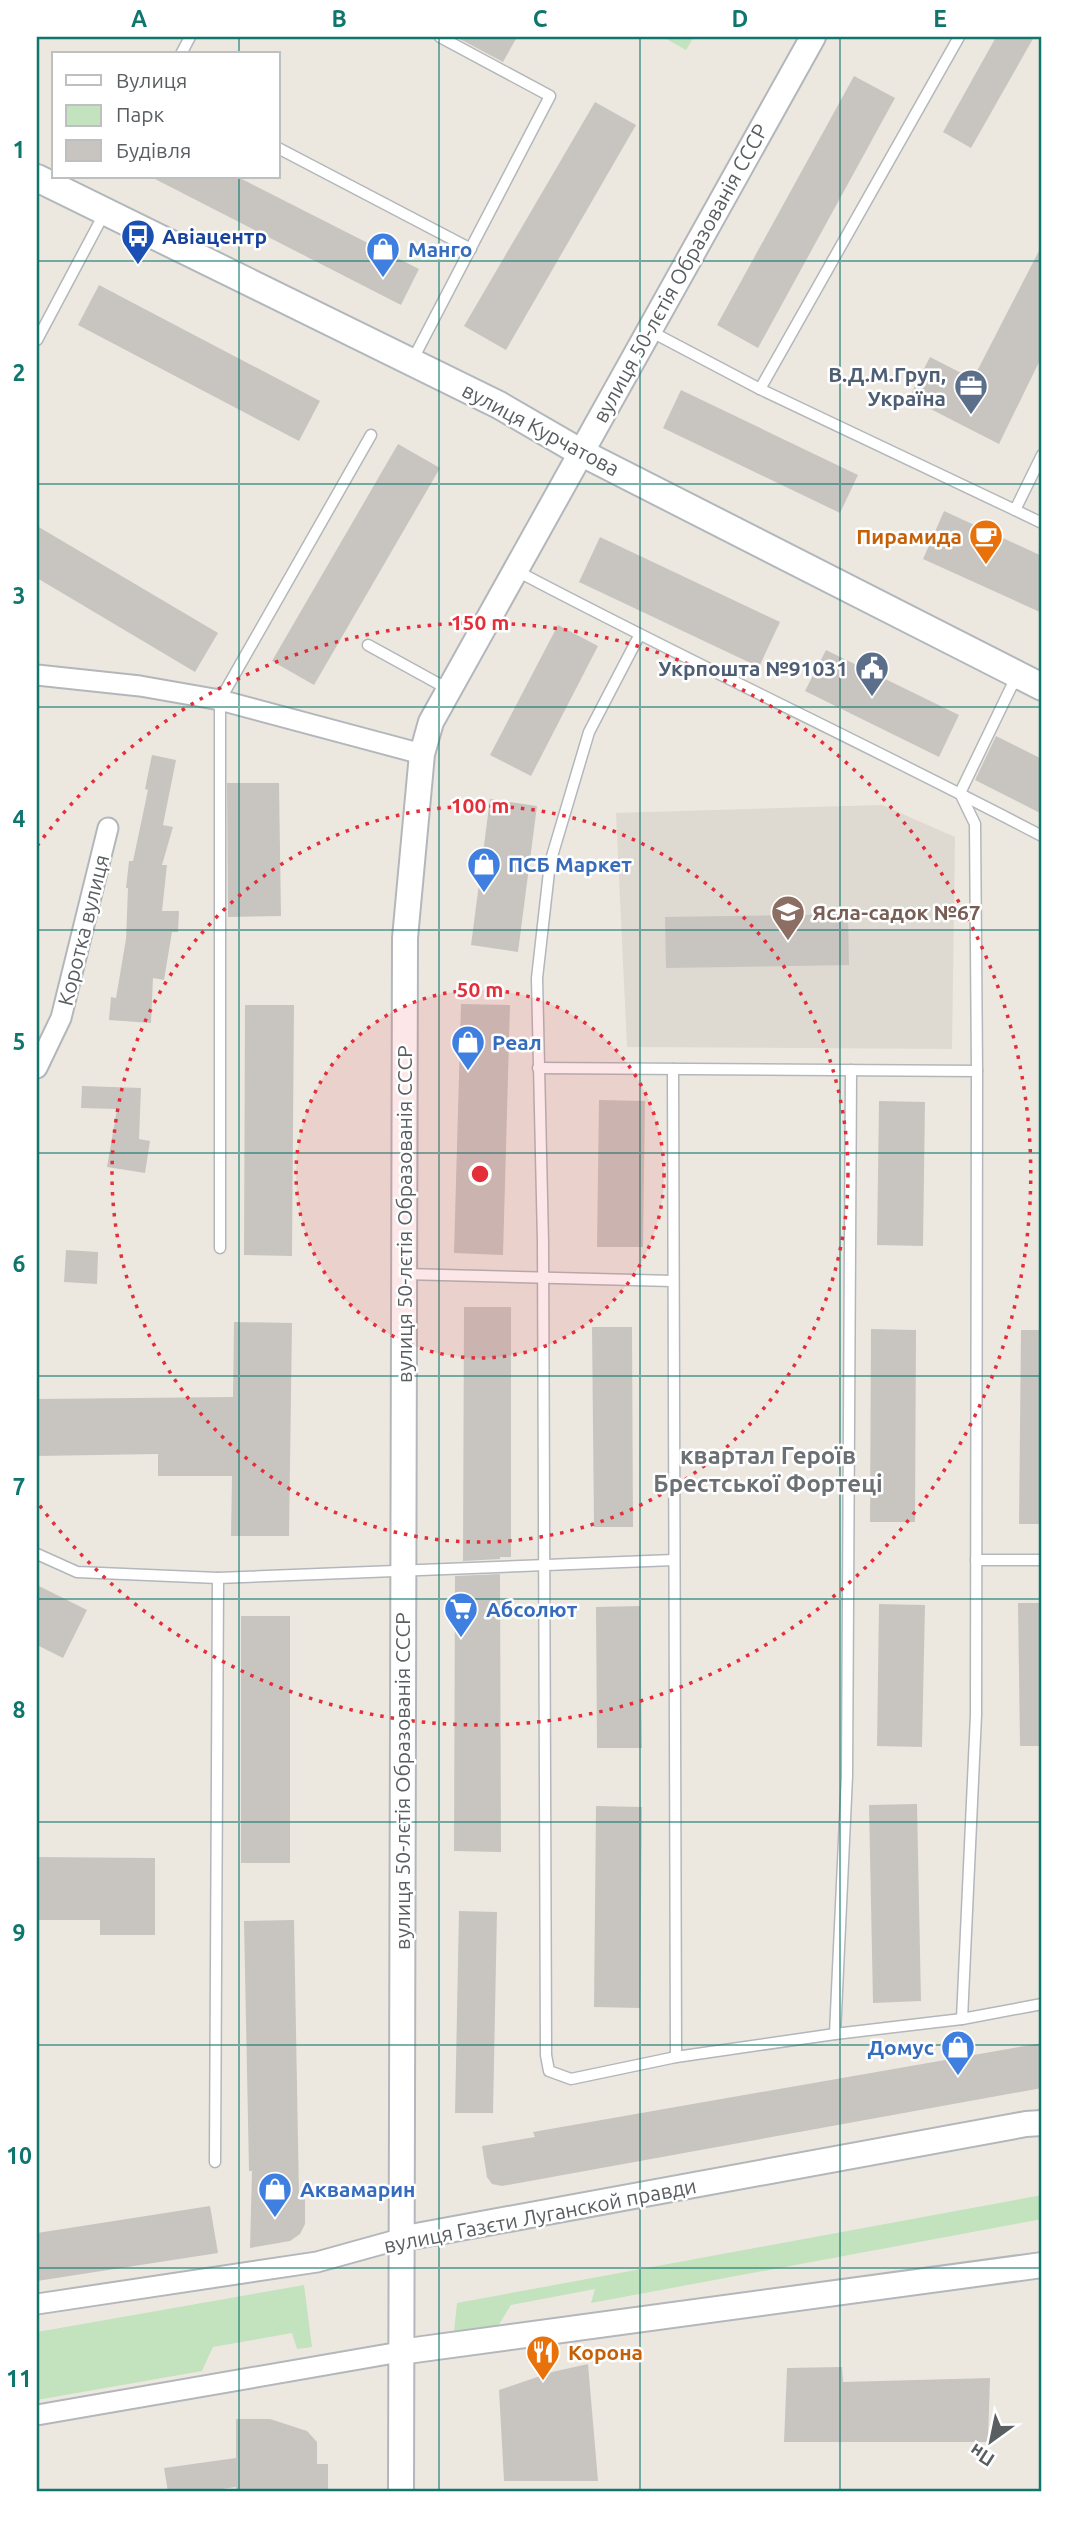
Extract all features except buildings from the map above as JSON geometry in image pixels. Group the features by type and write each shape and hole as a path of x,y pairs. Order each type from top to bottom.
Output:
{"main road":[{"name":"вулиця Курчатова","path":"37,178 499,405 580,452 1042,687"}],"street":[{"name":"вулиця 50-лєтія Образованія СССР","path":"401,2492 405,938 422,754 431,722 813,37"},
{"path":"37,675 139,686 220,700 422,754"},
{"name":"Коротка вулиця","path":"37,1068 61,1018 108,828"},
{"name":"вулиця Газєти Луганской правди","path":"37,2304 317,2262 400,2239 1042,2123"},
{"path":"37,2415 400,2352 1042,2265"}],"lane":[{"path":"412,361 550,96 440,37"},
{"path":"760,389 959,37"},
{"path":"280,149 471,248"},
{"path":"37,340 105,211"},
{"path":"648,330 760,389 1042,523"},
{"path":"220,1248 220,700 371,435"},
{"path":"1015,510 1042,456"},
{"path":"515,570 639,636 1042,836"},
{"path":"639,636 589,732 550,863 537,978 543,1278 546,2041 549,2071 571,2079 676,2057 962,2019 1042,2004"},
{"path":"368,645 449,690"},
{"path":"960,793 1017,674"},
{"path":"960,793 975,824 977,1071 976,1715 962,2019"},
{"path":"538,1068 977,1071"},
{"path":"673,1069 676,2057"},
{"path":"835,2034 847,1776 851,1070"},
{"path":"403,1274 673,1281"},
{"path":"37,1553 76,1572 218,1578 544,1563 674,1560"},
{"path":"976,1560 1042,1560"},
{"path":"215,2162 218,1578"}],"shaded area":[{"name":"Ясла-садок №67","path":"882,805 955,837 952,1049 627,1047 616,813"}],"green space":[{"path":"663,37 694,37 686,50"},
{"path":"1042,2195 1042,2219 591,2303 595,2289 511,2305 498,2326 454,2332 457,2303"},
{"path":"304,2285 312,2347 297,2349 292,2333 213,2347 202,2371 37,2400 37,2332"}],"place":[{"name":"Авіацентр","path":"138,266"},
{"name":"Манго","path":"383,279"},
{"name":"В.Д.М.Груп, Україна","path":"971,416"},
{"name":"Пирамида","path":"986,566"},
{"name":"Укрпошта №91031","path":"872,698"},
{"name":"ПСБ Маркет","path":"484,894"},
{"name":"Ясла-садок №67","path":"788,942"},
{"name":"Реал","path":"468,1072"},
{"name":"Абсолют","path":"461,1639"},
{"name":"Домус","path":"958,2077"},
{"name":"Аквамарин","path":"275,2219"},
{"name":"Корона","path":"543,2382"}],"district":[{"name":"квартал Героїв Брестської Фортеці","path":"768,1469"}]}
